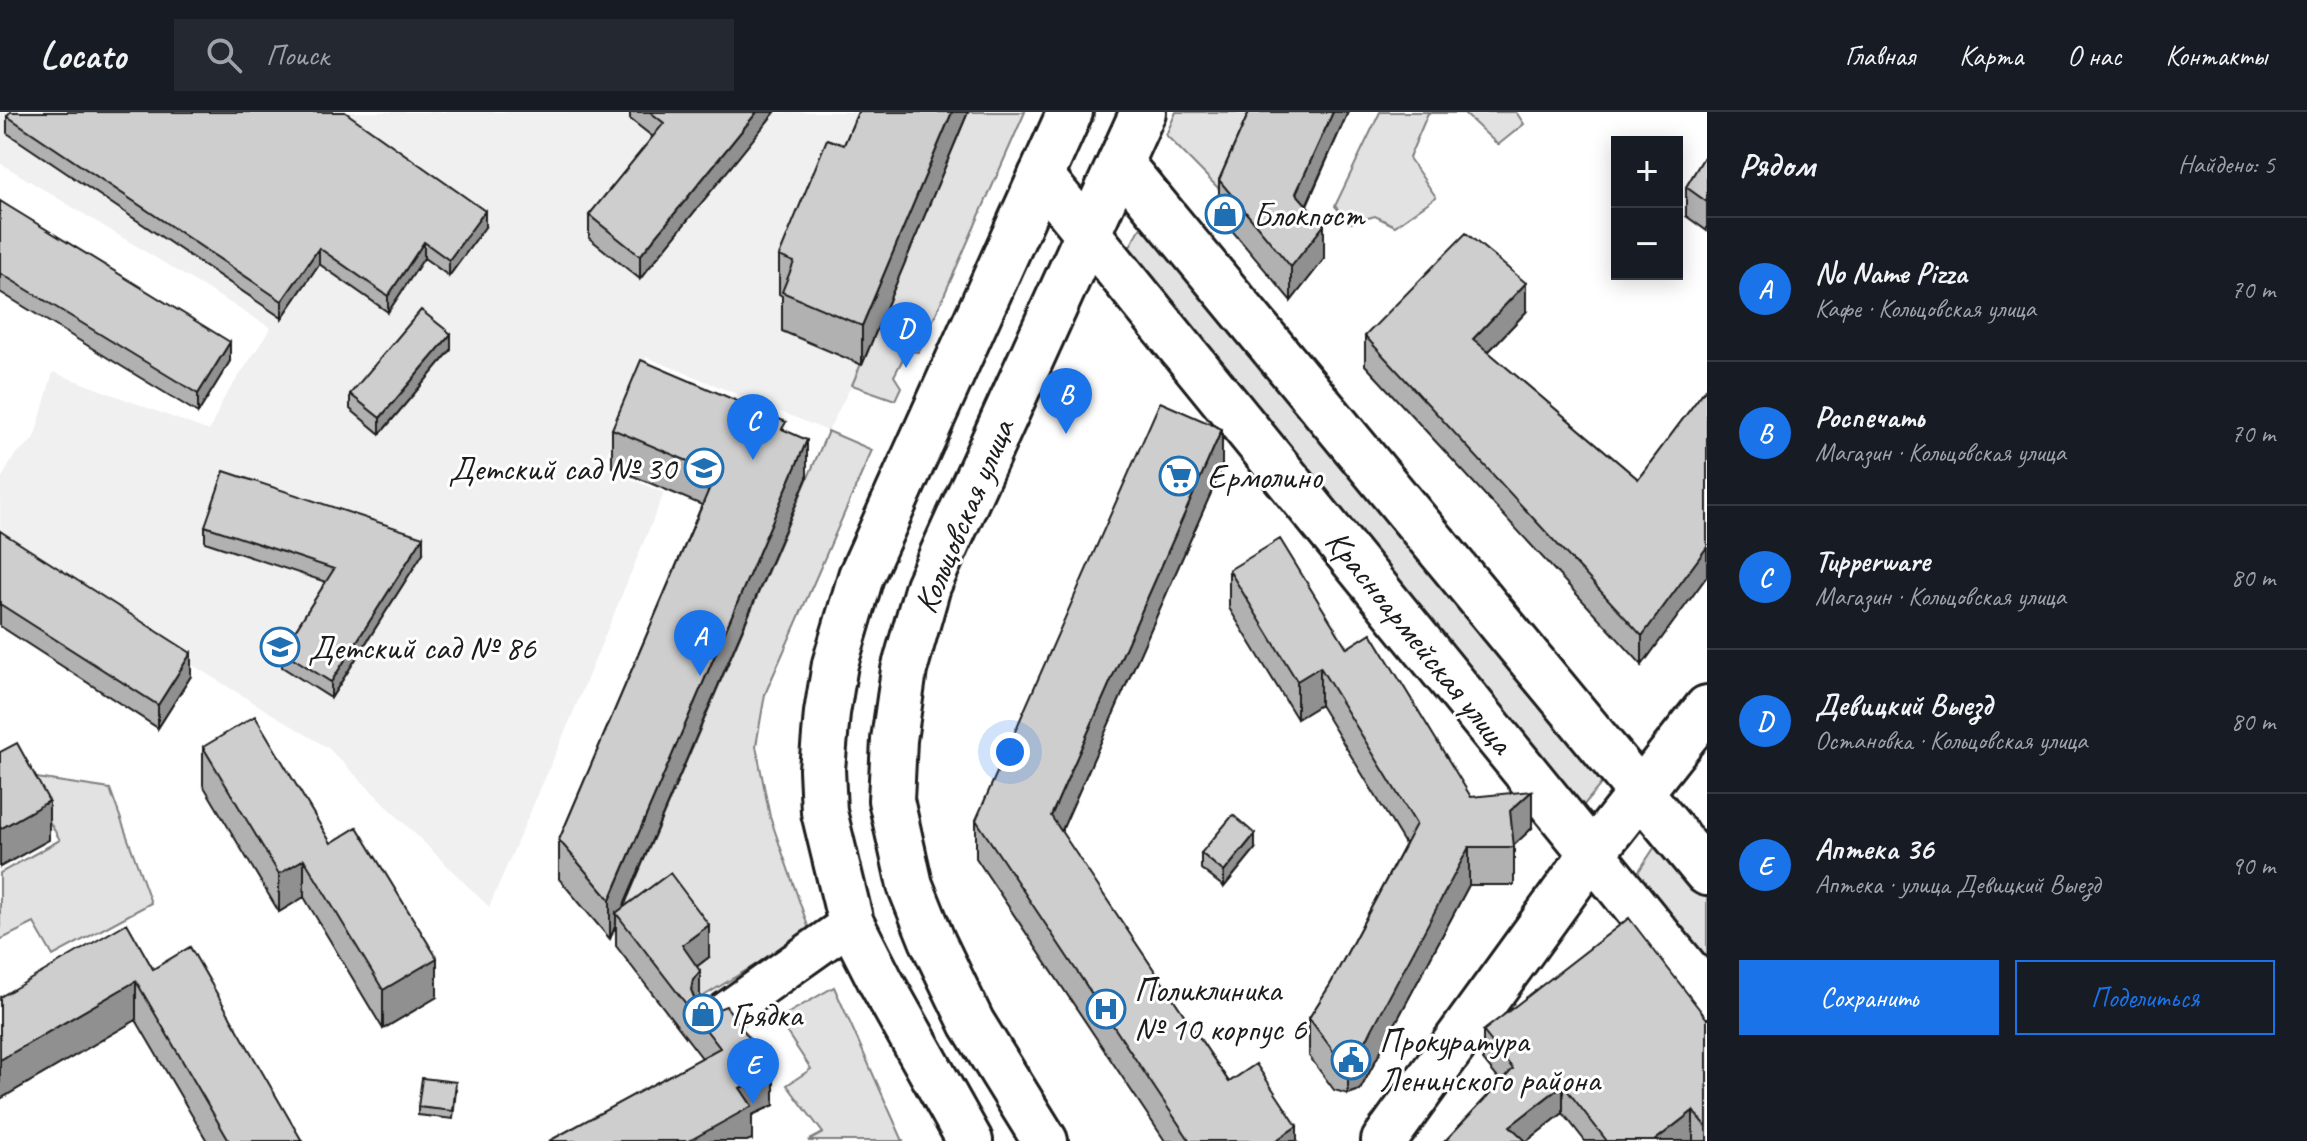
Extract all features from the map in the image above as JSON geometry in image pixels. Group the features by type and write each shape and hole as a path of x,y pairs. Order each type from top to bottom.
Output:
{"street":[{"name":"Кольцовская улица","path":"970,1141 851,923 824,812 822,769 827,713 835,664 861,576 1070,112"},
{"name":"Кольцовская улица","path":"1045,1141 972,1023 932,940 910,885 891,800 894,740 904,670 928,586 1143,112"},
{"path":"1120,163 1707,873"},
{"name":"Красноармейская улица","path":"1041,176 1707,995"},
{"path":"1384,1141 1592,854 1707,708"},
{"path":"713,1021 851,923"}],"shaded area":[{"path":"0,112 968,112 862,365 828,431 646,357 602,467 664,493 489,907 328,748 0,547 0,481 15,455 34,439 53,372 209,431 223,400 271,328 0,163"},
{"path":"968,112 1025,112 919,352 907,351 894,376 901,387 895,400 852,385"},
{"path":"1176,112 1265,112 1227,197 1166,135"},
{"path":"1380,112 1516,112 1524,124 1498,145 1464,113 1428,113 1409,158 1436,197 1395,226 1375,216 1350,223 1335,206"},
{"path":"1144,222 1610,773 1579,811 1126,253"},
{"path":"828,431 872,450 765,694 756,746 770,817 810,932 697,1000 682,978 708,958 645,924 626,902"},
{"path":"23,776 110,789 151,903 53,956 34,923 0,940 0,873 60,840"},
{"path":"1660,839 1707,896 1707,959 1637,874"},
{"path":"834,987 903,1141 808,1141 823,1133 787,1085 811,1069 778,1019"}],"building":[{"path":"10,112 345,112 485,211 449,260 424,242 388,296 319,248 282,301 7,116"},
{"path":"650,112 757,112 640,256 589,215 664,123"},
{"path":"858,112 952,112 862,326 782,292 794,262 779,256 827,139 844,145"},
{"path":"1249,112 1333,112 1296,193 1324,225 1291,267 1219,180"},
{"path":"1707,152 1707,202 1686,187"},
{"path":"0,201 230,342 198,394 0,273"},
{"path":"1466,233 1526,283 1473,339 1638,479 1707,387 1707,547 1642,636 1365,336"},
{"path":"421,310 451,334 380,418 350,394"},
{"path":"641,360 786,422 782,429 807,440 610,900 559,840 716,473 612,429"},
{"path":"1160,402 1222,429 1051,816 1229,1082 1256,1064 1297,1126 1275,1141 1190,1141 976,820"},
{"path":"224,471 423,537 331,682 282,651 334,569 205,526"},
{"path":"0,531 191,653 158,705 0,604"},
{"path":"1280,539 1347,648 1371,633 1471,797 1532,791 1510,811 1514,847 1469,847 1360,1052 1348,1057 1334,1052 1309,1018 1330,985 1416,824 1320,667 1297,681 1229,570"},
{"path":"255,716 331,843 357,827 437,958 383,990 304,859 279,874 203,747"},
{"path":"17,743 49,801 0,829 0,752"},
{"path":"1233,815 1255,834 1224,872 1201,853"},
{"path":"670,873 709,925 682,945 700,971 693,980 691,990 695,1000 705,1009 716,1010 726,1006 774,1072 740,1088 752,1106 689,1141 549,1141 720,1048 616,913"},
{"path":"1629,918 1707,1019 1707,1128 1693,1111 1654,1141 1607,1141 1563,1085 1510,1126 1526,1141 1445,1141 1513,1069 1483,1031"},
{"path":"127,923 153,969 190,947 302,1141 229,1141 136,981 0,1060 0,997"},
{"path":"422,1078 456,1082 453,1111 418,1107"}],"place":[{"name":"Блокпост","path":"1225,214"},
{"name":"Девицкий Выезд","path":"906,368"},
{"name":"Роспечать","path":"1066,434"},
{"name":"Tupperware","path":"753,460"},
{"name":"Детский сад № 30","path":"704,468"},
{"name":"Ермолино","path":"1179,476"},
{"name":"Детский сад № 86","path":"280,647"},
{"name":"No Name Pizza","path":"700,676"},
{"name":"Поликлиника № 10 корпус 6","path":"1106,1009"},
{"name":"Грядка","path":"703,1014"},
{"name":"Прокуратура Ленинского района","path":"1351,1060"},
{"name":"Аптека 36","path":"753,1104"}]}
